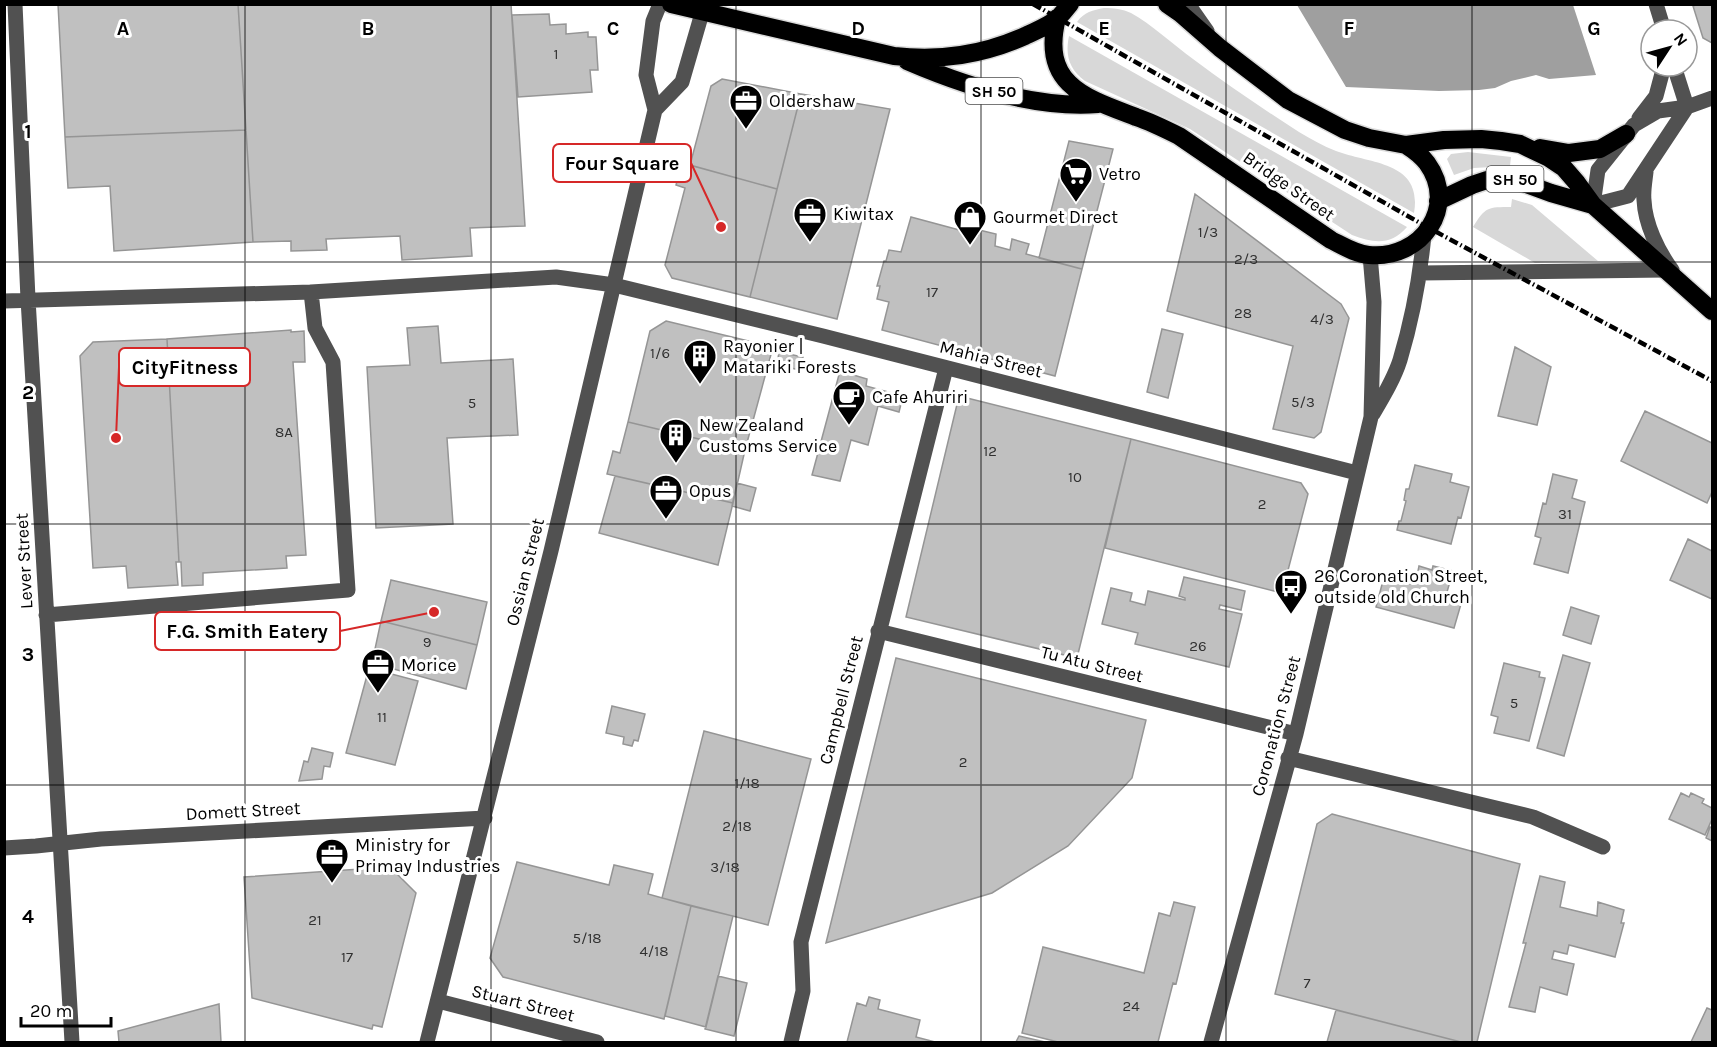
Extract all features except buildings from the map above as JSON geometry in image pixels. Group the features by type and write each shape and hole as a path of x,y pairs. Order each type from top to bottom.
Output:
{"highway":[{"name":"Bridge Street","path":"671,4 894,56 922,58 951,58 1006,45 1057,18 1070,4"},
{"name":"SH 50","path":"1167,4 1288,100 1355,133 1406,145 1418,153 1427,163 1438,188 1438,201 1479,183 1510,178 1593,205"},
{"name":"Bridge Street","path":"1057,18 1053,33 1053,48 1060,70 1073,88 1086,98 1155,124 1179,136 1331,240 1355,252 1370,255 1393,254 1404,250 1424,235"},
{"name":"Bridge Street","path":"894,56 948,79 978,88 1061,105 1100,104"},
{"path":"1520,144 1569,153 1600,149 1630,130"},
{"name":"SH 50","path":"1406,145 1444,140 1481,139 1520,144 1549,158 1564,168 1593,205 1713,311"},
{"path":"1424,235 1436,214 1438,201"}],"street":[{"name":"Lever Street","path":"15,4 10,45 28,299 72,1042"},
{"name":"Ossian Street","path":"427,1042 485,818 655,110 646,75 653,21 660,4"},
{"path":"1188,4 1220,48"},
{"path":"655,110 682,82 702,13"},
{"path":"1661,78 1656,96 1598,170 1593,205 1628,196 1687,107"},
{"path":"1678,78 1687,107"},
{"path":"1630,130 1658,111 1687,107 1713,98"},
{"path":"1646,169 1644,201 1651,230 1663,258 1682,284"},
{"name":"Coronation Street","path":"1371,417 1390,385 1400,360 1420,273 1424,235"},
{"name":"Coronation Street","path":"1211,1042 1296,734 1371,417 1374,302 1370,255"},
{"path":"1420,273 1666,270"},
{"name":"Mahia Street","path":"4,301 311,292 556,277 614,285 1357,473"},
{"path":"46,615 348,590 333,362 315,328 311,292"},
{"name":"Campbell Street","path":"791,1042 803,991 801,942 945,368"},
{"name":"Tu Atu Street","path":"878,631 1296,734"},
{"path":"1288,758 1533,817 1603,847"},
{"name":"Domett Street","path":"4,848 102,839 485,818"},
{"name":"Stuart Street","path":"438,1002 597,1042"}],"shaded area":[{"path":"1297,5 1573,5 1596,75 1549,79 1536,75 1511,81 1495,88 1479,90 1439,91 1346,87"},
{"path":"1104,8 1125,11 1139,18 1232,87 1313,140 1336,151 1391,167 1402,174 1410,183 1415,196 1414,213 1077,22 1089,12"},
{"path":"1069,36 1407,227 1388,240 1374,241 1352,235 1190,129 1085,81 1075,72 1070,61"},
{"path":"1468,152 1511,157 1510,166 1474,168 1454,175 1447,159 1451,154"},
{"path":"1512,199 1532,205 1598,261 1535,263 1473,227 1484,212 1497,207 1511,207"}],"railway":[{"path":"1033,4 1429,228 1712,381"}],"place":[{"name":"Oldershaw","path":"746,130"},
{"name":"Vetro","path":"1076,203"},
{"name":"Four Square","path":"721,227"},
{"name":"Kiwitax","path":"810,243"},
{"name":"Gourmet Direct","path":"970,246"},
{"name":"Rayonier | Matariki Forests","path":"700,385"},
{"name":"Cafe Ahuriri","path":"849,426"},
{"name":"CityFitness","path":"116,438"},
{"name":"New Zealand Customs Service","path":"676,464"},
{"name":"Opus","path":"666,520"},
{"name":"F.G. Smith Eatery","path":"434,612"},
{"name":"26 Coronation Street, outside old Church","path":"1291,615"},
{"name":"Morice","path":"378,694"},
{"name":"Ministry for Primay Industries","path":"332,884"}]}
